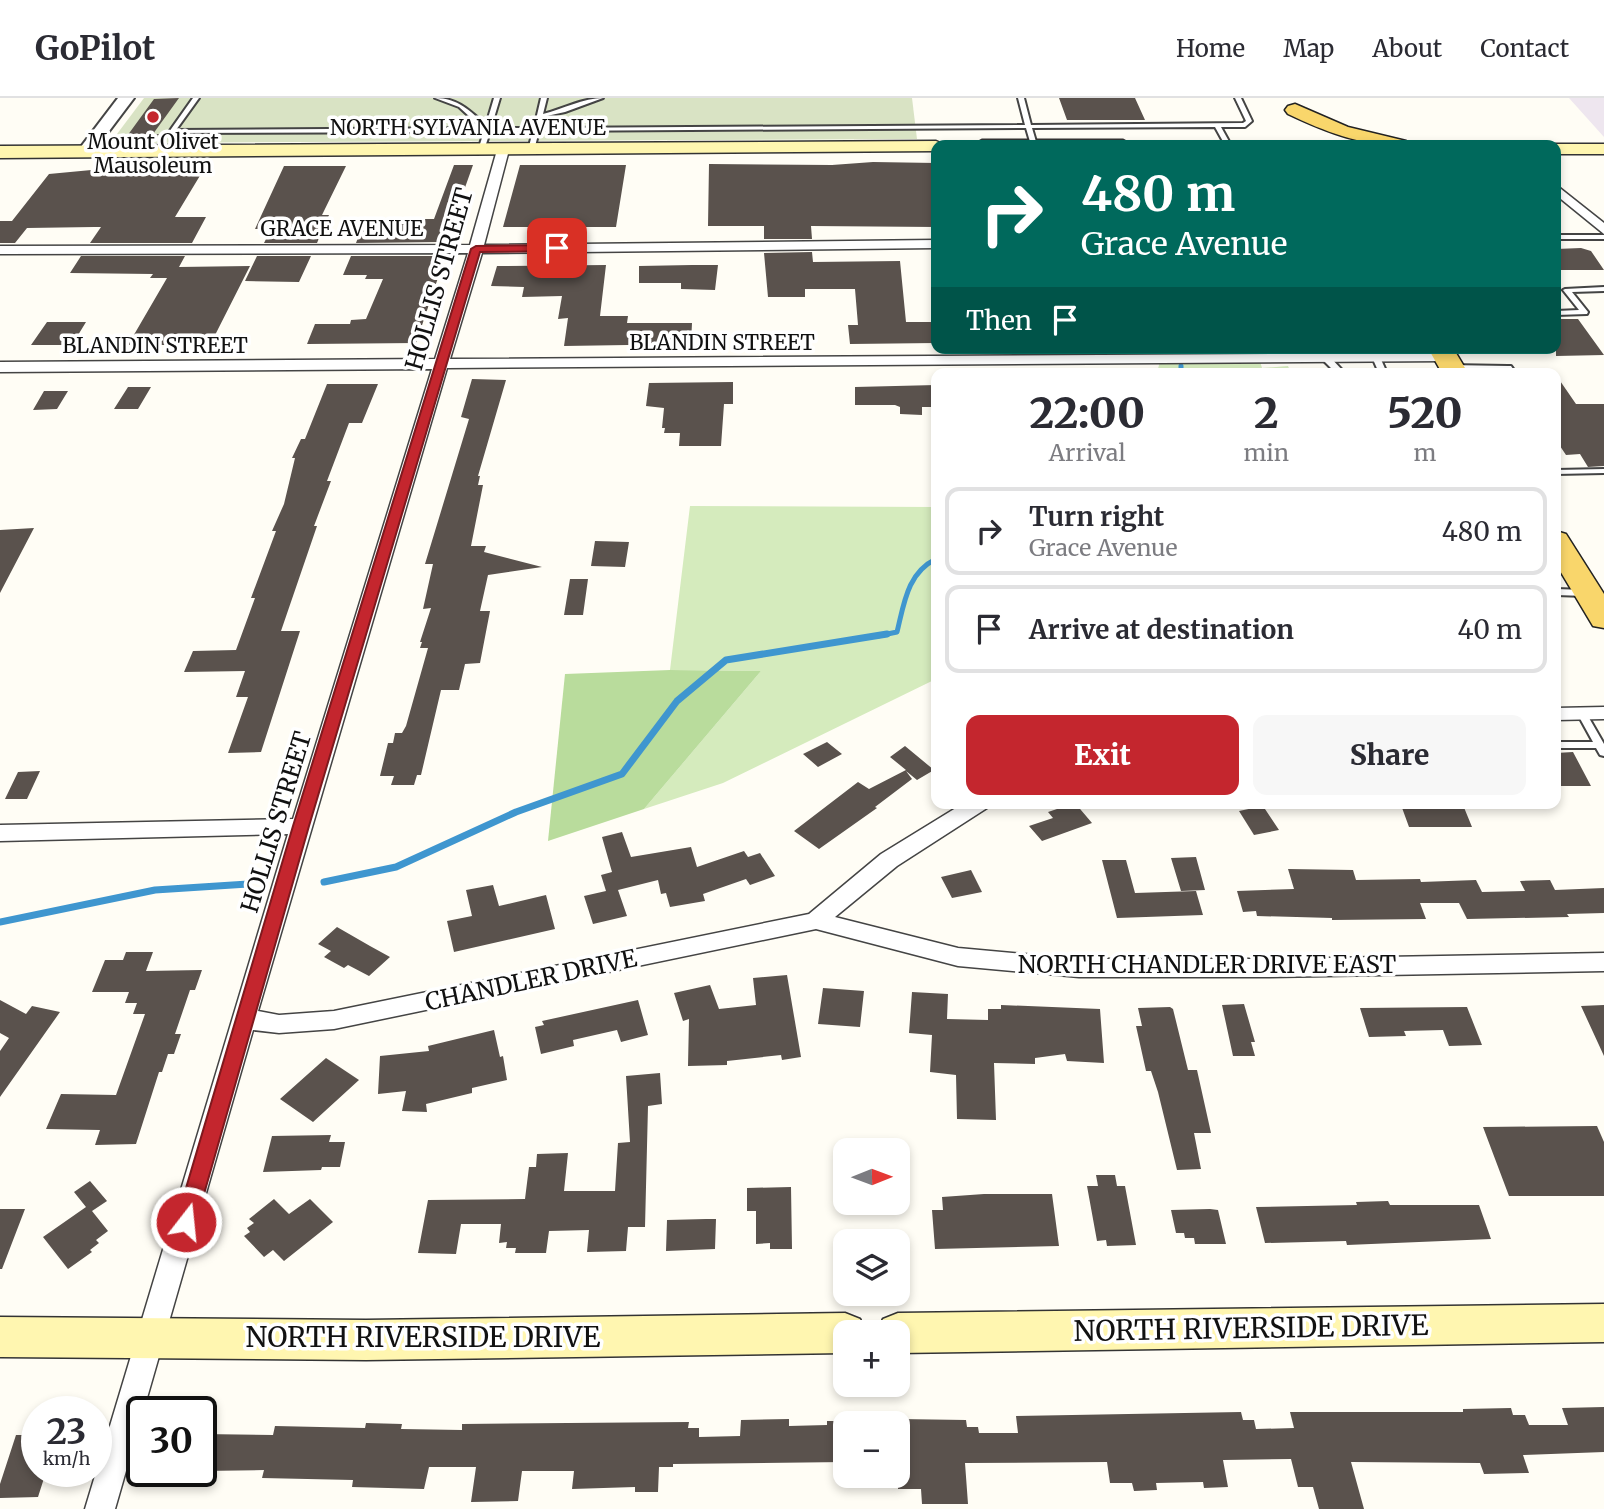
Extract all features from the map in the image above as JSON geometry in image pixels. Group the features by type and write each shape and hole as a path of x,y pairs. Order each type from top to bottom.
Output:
{"main road":[{"path":"1291,104 1310,135"},
{"path":"1291,104 1341,131 1378,140"},
{"name":"NORTH SYLVANIA AVENUE","path":"3,156 85,152 931,146"},
{"path":"1561,149 1604,149"},
{"path":"1561,548 1600,611"},
{"name":"NORTH RIVERSIDE DRIVE","path":"910,1333 1604,1323"},
{"name":"NORTH RIVERSIDE DRIVE","path":"0,1336 366,1340 833,1334"}],"street":[{"path":"85,152 126,98"},
{"name":"HOLLIS STREET","path":"100,1509 301,826 476,249 503,150"},
{"path":"1561,193 1604,230"},
{"name":"GRACE AVENUE","path":"0,250 931,244"},
{"name":"BLANDIN STREET","path":"0,367 441,365 1091,354 1448,361"},
{"path":"1561,714 1604,713"},
{"path":"816,921 889,860 970,809"},
{"path":"0,834 123,828 301,826"},
{"name":"NORTH CHANDLER DRIVE EAST","path":"816,921 958,957 1079,968 1265,968 1604,962"},
{"name":"CHANDLER DRIVE","path":"245,1019 279,1024 334,1020 816,921"}],"lane":[{"path":"196,98 172,132 1245,125 1249,121 1238,98"},
{"path":"438,98 461,106 487,130"},
{"path":"481,150 497,98"},
{"path":"531,150 544,98"},
{"path":"540,116 600,98"},
{"path":"1021,98 1033,140"},
{"path":"1217,125 1225,140"},
{"path":"1561,237 1604,237"},
{"path":"1561,313 1584,312 1567,290 1604,289"},
{"path":"1561,306 1578,305"},
{"path":"1326,358 1336,368"},
{"path":"1376,358 1381,368"},
{"path":"1448,361 1508,368"},
{"path":"1561,472 1604,471"},
{"path":"1561,594 1600,611"},
{"path":"1582,713 1602,749"},
{"path":"1561,745 1602,749"}],"shaded area":[{"path":"1569,98 1604,98 1604,137"}],"green space":[{"path":"144,98 912,98 917,139 122,143 114,138"},
{"path":"1162,354 1258,354 1262,368 1158,368"},
{"path":"690,506 931,507 931,681 723,783 644,809 761,671 670,670"},
{"path":"670,670 761,671 644,809 548,841 565,674"}],"building":[{"name":"Mount Olivet Mausoleum","path":"179,98 153,134 159,134 153,143 122,143 154,99"},
{"path":"1059,98 1135,98 1145,120 1067,120"},
{"path":"109,160 140,160 133,168 204,169 175,217 206,217 192,243 90,243 101,227 94,227 27,228 15,243 0,243 0,221 12,221 49,174 102,169"},
{"path":"873,162 931,163 931,227 811,226 812,239 764,239 764,226 708,226 709,164 832,165"},
{"path":"454,165 473,165 451,227 446,227 441,242 356,243 365,219 434,219"},
{"path":"520,165 626,165 616,227 503,227"},
{"path":"284,166 346,166 322,215 329,215 317,243 264,243 271,229 255,229"},
{"path":"1581,248 1591,251 1604,270 1561,270 1561,249"},
{"path":"812,252 813,262 900,261 906,322 931,322 931,343 850,344 848,325 858,325 855,289 805,289 805,297 768,297 764,253"},
{"path":"81,256 185,256 179,267 250,266 210,345 128,345 167,278 150,278 153,274 70,273"},
{"path":"257,256 311,256 299,282 245,281"},
{"path":"351,256 436,256 434,263 443,263 416,343 307,344 315,324 350,324 351,320 366,319 383,279 365,279 367,275 343,275"},
{"path":"606,265 600,316 628,316 627,323 692,323 691,344 564,346 568,318 558,319 562,296 522,297 524,287 491,286 497,266"},
{"path":"718,265 715,290 681,289 681,283 639,283 639,266"},
{"path":"1561,319 1578,319 1604,355 1556,356 1561,354"},
{"path":"47,322 86,322 72,345 31,345"},
{"path":"472,379 506,380 478,476 478,485 483,485 471,546 486,546 484,552 542,567 488,575 480,611 490,611 480,663 465,664 459,690 441,690 421,775 417,775 414,785 391,785 394,776 380,776 388,743 393,743 395,733 402,733 406,726 428,648 420,648 420,642 431,608 423,609 433,564 425,564 469,419 461,417"},
{"path":"733,382 733,404 724,404 721,446 679,446 680,433 664,433 665,428 662,428 664,408 646,406 649,383"},
{"path":"1561,382 1576,404 1604,404 1604,466 1588,467 1580,454 1566,455 1561,448"},
{"path":"327,384 378,384 362,423 349,423 327,481 331,481 281,631 300,631 261,752 228,753 248,697 236,697 245,671 184,672 193,651 236,650 255,598 251,598 276,531 272,531 284,504 295,458 292,458 301,439 305,439"},
{"path":"931,385 931,407 922,407 922,415 900,414 900,407 895,405 855,405 855,387"},
{"path":"128,387 151,387 138,409 114,409"},
{"path":"44,391 68,391 57,409 33,410"},
{"path":"34,528 0,593 0,530"},
{"path":"595,541 629,542 625,567 591,566"},
{"path":"570,579 588,579 583,615 564,615"},
{"path":"827,742 842,754 818,767 803,754"},
{"path":"905,746 931,768 931,772 917,780 906,771 912,779 875,807 877,808 819,849 794,831 858,782 869,789 906,770 890,757"},
{"path":"1573,752 1591,786 1561,786 1561,753"},
{"path":"40,771 27,799 5,799 18,772"},
{"path":"1057,809 1080,809 1092,823 1042,841 1029,826 1053,818 1048,812"},
{"path":"1265,809 1279,830 1254,835 1239,811"},
{"path":"1402,809 1465,809 1472,827 1409,827"},
{"path":"622,832 631,857 691,847 697,867 744,851 748,857 760,853 775,876 750,885 746,879 703,894 705,901 670,907 666,893 661,894 658,880 618,890 627,916 593,924 584,896 606,891 601,875 612,872 602,837"},
{"path":"1196,857 1205,890 1181,891 1171,858"},
{"path":"1102,860 1126,860 1135,893 1196,891 1203,915 1117,918"},
{"path":"1288,869 1353,870 1356,880 1476,880 1482,892 1525,891 1520,881 1550,880 1555,890 1604,888 1604,913 1567,914 1569,917 1467,919 1459,903 1420,903 1426,919 1332,920 1257,916 1256,911 1243,912 1237,891 1294,889"},
{"path":"971,870 982,892 952,898 941,877"},
{"path":"493,885 499,906 546,895 555,929 454,952 447,921 472,916 466,890"},
{"path":"337,927 390,957 369,976 348,965 344,968 324,957 331,951 318,944"},
{"path":"126,952 153,952 146,971 202,970 195,990 190,990 175,1034 181,1034 174,1054 168,1054 162,1072 159,1072 136,1144 95,1145 100,1130 46,1129 61,1094 116,1095 145,1014 133,1014 137,1003 125,1003 129,992 92,992 105,960 123,960"},
{"path":"787,975 801,1057 782,1060 781,1055 727,1061 727,1065 688,1066 689,1019 683,1021 674,993 710,985 719,1009 756,1005 753,978"},
{"path":"823,988 864,991 860,1027 818,1024"},
{"path":"912,992 948,994 947,1019 988,1020 988,1009 1001,1009 1001,1005 1100,1009 1104,1063 1067,1061 1065,1054 1035,1058 1035,1064 994,1063 996,1120 957,1119 956,1075 930,1072 932,1035 909,1033"},
{"path":"0,1000 26,1014 32,1006 60,1012 0,1097 0,1051 9,1038 0,1033"},
{"path":"638,1000 648,1035 621,1042 617,1030 573,1040 574,1046 541,1054 535,1027 544,1025 542,1021"},
{"path":"1244,1004 1255,1042 1251,1042 1255,1056 1233,1056 1222,1005"},
{"path":"1604,1005 1604,1056 1581,1006"},
{"path":"1467,1007 1482,1045 1449,1046 1443,1030 1404,1031 1406,1036 1369,1037 1360,1008"},
{"path":"1138,1008 1173,1009 1188,1070 1197,1070 1211,1133 1194,1133 1201,1169 1177,1170 1158,1092 1151,1071 1146,1071 1136,1026 1142,1026"},
{"path":"494,1030 500,1057 503,1056 507,1080 472,1088 472,1093 426,1104 427,1112 402,1111 406,1091 378,1094 380,1056 429,1051 428,1046"},
{"path":"326,1058 359,1080 313,1122 280,1099"},
{"path":"660,1073 662,1104 648,1106 645,1227 628,1227 626,1251 587,1252 589,1230 549,1231 546,1253 515,1253 516,1248 506,1248 507,1242 499,1243 501,1224 461,1224 456,1254 418,1253 428,1200 525,1199 529,1167 536,1167 537,1154 568,1153 564,1191 615,1191 618,1143 630,1142 626,1076"},
{"path":"1597,1126 1604,1142 1604,1196 1509,1196 1483,1127"},
{"path":"331,1135 329,1142 345,1142 340,1167 263,1172 272,1136"},
{"path":"1096,1175 1115,1175 1117,1186 1125,1186 1136,1245 1107,1246 1106,1240 1097,1241 1087,1186 1098,1186"},
{"path":"90,1181 107,1201 92,1211 108,1231 96,1240 99,1243 90,1250 92,1252 68,1269 43,1237 86,1207 74,1192"},
{"path":"791,1187 792,1249 770,1249 770,1243 756,1244 756,1211 747,1211 747,1188"},
{"path":"1052,1194 1059,1246 935,1249 932,1210 943,1210 942,1197"},
{"path":"274,1199 289,1214 310,1199 333,1222 284,1261 273,1250 264,1257 244,1236 250,1232 247,1228 254,1223 249,1219"},
{"path":"1388,1201 1390,1205 1479,1205 1491,1239 1347,1245 1346,1241 1265,1243 1256,1207 1357,1205 1356,1202"},
{"path":"0,1209 25,1209 2,1269 0,1269"},
{"path":"1171,1210 1218,1210 1226,1244 1195,1244 1194,1238 1185,1238 1184,1233 1176,1233"},
{"path":"716,1219 715,1249 666,1251 667,1220"},
{"path":"1604,1407 1604,1452 1523,1455 1529,1473 1484,1474 1480,1463 1351,1462 1364,1509 1319,1509 1313,1487 1298,1487 1291,1459 1223,1460 1228,1487 1204,1488 1203,1482 1156,1483 1157,1490 1134,1491 1132,1483 1110,1483 1107,1462 965,1463 968,1504 922,1504 921,1489 898,1489 910,1488 910,1419 966,1420 967,1427 978,1427 979,1433 1018,1433 1016,1416 1241,1412 1243,1420 1254,1420 1256,1429 1294,1428 1290,1412 1463,1412 1463,1409 1511,1408 1513,1415 1525,1415 1529,1425 1568,1425 1562,1408"},
{"path":"789,1419 789,1426 827,1425 827,1421 833,1421 833,1462 673,1464 673,1467 659,1467 658,1492 635,1492 635,1487 572,1489 574,1471 522,1471 518,1501 471,1502 476,1467 429,1467 424,1489 352,1487 353,1480 262,1478 264,1470 217,1471 217,1434 273,1435 275,1426 365,1428 366,1423 402,1424 401,1429 462,1430 462,1424 689,1422 688,1428 699,1428 699,1437 740,1436 741,1420"},
{"path":"16,1435 21,1435 21,1487 41,1487 38,1497 0,1498 0,1484"}],"waterway":[{"path":"878,636 897,632 908,590 919,572 931,562"},
{"path":"324,882 396,867 516,812 622,774 677,701 726,660 887,634"},
{"path":"0,922 155,890 248,884"}],"place":[{"name":"Mount Olivet Mausoleum","path":"153,117"}],"route":[{"path":"186,1222 301,826 476,249 557,248"}]}
